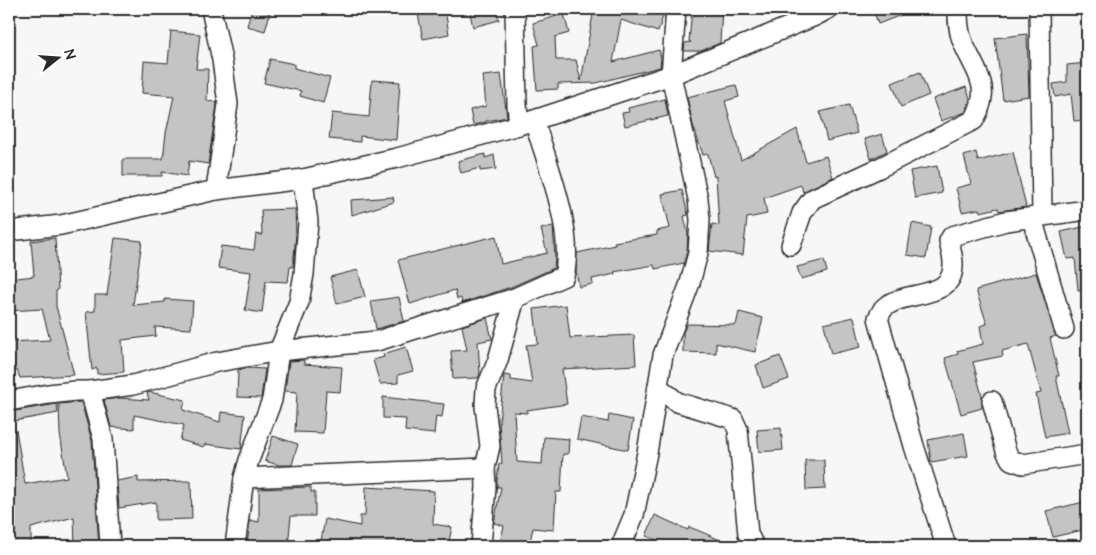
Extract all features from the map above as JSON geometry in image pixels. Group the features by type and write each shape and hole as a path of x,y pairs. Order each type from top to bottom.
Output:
{"street":[{"path":"211,9 222,60 228,104 216,190"},
{"path":"9,401 75,391 90,392 133,384 217,362 279,351 377,341 515,298 564,276 567,264 562,213 526,123 516,105 515,9"},
{"path":"621,546 634,515 647,453 663,355 690,282 698,253 700,220 688,150 671,75 676,9"},
{"path":"9,230 61,225 216,190 303,179 397,158 526,123 671,75 828,9"},
{"path":"791,245 802,213 812,199 880,168 974,120 980,109 982,83 961,38 958,9"},
{"path":"1039,9 1037,217 1064,329"},
{"path":"235,546 244,478 272,400 279,351 299,302 304,274 308,222 303,179"},
{"path":"946,546 914,446 878,318 884,308 891,304 944,287 950,278 954,264 949,241 952,236 1006,221 1087,210"},
{"path":"481,546 486,487 485,468 490,446 485,406 486,389 498,360 515,298"},
{"path":"658,387 678,402 733,419 738,430 748,534 754,546"},
{"path":"90,392 103,439 110,546"},
{"path":"992,401 1006,452 1011,460 1023,464 1087,459"},
{"path":"244,478 485,468"}],"building":[{"path":"252,9 270,13 265,31 247,26"},
{"path":"417,9 445,9 449,34 423,39"},
{"path":"469,9 495,9 499,20 473,27"},
{"path":"594,9 651,9 664,13 658,32 621,20 613,62 659,50 661,58 660,67 596,83 558,84 558,89 537,90 534,46 539,45 533,23 564,14 569,33 555,37 556,60 576,60 581,81"},
{"path":"692,9 722,9 720,43 701,51 684,51 685,43 691,42 689,41"},
{"path":"873,9 914,9 914,10 878,24"},
{"path":"171,31 200,34 196,69 208,69 207,101 216,102 217,104 208,164 189,161 187,176 162,172 162,176 123,176 123,159 163,159 166,133 174,96 142,93 144,61 168,63"},
{"path":"1027,34 1029,96 1003,100 995,38"},
{"path":"270,59 294,64 294,68 330,78 323,103 300,96 301,91 264,83"},
{"path":"1087,63 1087,120 1074,121 1071,94 1055,97 1053,84 1067,82 1067,65"},
{"path":"920,72 929,95 901,107 892,83"},
{"path":"501,74 507,117 473,125 470,110 486,106 483,76"},
{"path":"372,80 400,82 396,140 360,136 360,142 329,139 332,113 369,117"},
{"path":"736,85 739,97 725,101 741,160 797,129 806,162 826,156 833,177 803,192 801,185 764,198 767,214 747,218 743,255 709,251 712,224 719,225 716,176 714,177 708,154 703,155 693,125 687,97"},
{"path":"966,87 970,98 966,112 941,121 933,99"},
{"path":"665,99 668,116 625,126 622,113 629,112 628,108"},
{"path":"849,105 857,133 827,141 820,112"},
{"path":"882,134 887,151 871,159 865,139"},
{"path":"976,152 978,161 1013,152 1026,207 999,211 998,208 980,212 979,209 962,212 956,188 971,184 964,156"},
{"path":"485,154 485,158 494,155 496,169 480,171 480,168 461,173 458,161"},
{"path":"937,166 942,193 915,198 910,171"},
{"path":"682,190 688,215 684,216 688,234 684,263 655,269 654,265 614,272 615,274 592,279 593,284 579,287 576,271 577,253 615,245 614,242 657,235 657,231 670,228 662,194"},
{"path":"393,197 394,202 352,215 351,200"},
{"path":"295,209 296,234 293,267 290,267 288,282 266,281 262,313 245,310 251,272 218,268 221,246 254,250 256,234 262,235 261,210"},
{"path":"912,223 931,227 926,258 907,255"},
{"path":"553,226 554,268 511,287 462,303 461,298 457,299 455,290 410,304 398,260 496,236 501,264 547,253 541,229"},
{"path":"1087,226 1087,290 1078,290 1075,258 1067,259 1061,232"},
{"path":"55,238 58,290 56,291 56,306 74,375 20,378 17,370 9,372 9,342 50,340 42,309 9,311 9,279 34,276 31,241"},
{"path":"115,238 142,241 133,305 165,302 165,299 193,301 191,329 155,327 156,336 122,340 124,372 97,374 97,368 92,370 86,312 95,311 95,295 107,295"},
{"path":"824,260 827,272 801,279 797,267"},
{"path":"358,270 365,297 337,304 330,277"},
{"path":"1036,273 1056,336 1050,338 1059,376 1056,376 1068,433 1045,437 1036,394 1041,393 1028,344 1002,351 1003,356 973,362 982,396 982,408 961,414 945,358 958,354 957,351 983,344 980,326 987,324 976,290"},
{"path":"399,297 404,321 376,329 371,301"},
{"path":"566,305 570,338 634,335 636,365 562,369 567,404 527,410 527,413 514,412 517,462 542,464 544,437 569,439 568,454 563,454 561,492 556,492 554,530 533,528 529,546 499,546 504,526 494,523 501,487 497,487 497,480 499,464 502,464 499,422 504,375 511,376 511,380 532,383 526,345 538,344 534,309"},
{"path":"739,312 763,318 755,352 716,343 716,353 683,352 683,332 687,324 736,325"},
{"path":"854,317 861,347 831,354 824,324"},
{"path":"487,318 492,339 478,342 480,374 478,378 453,379 451,351 467,350 462,326"},
{"path":"406,347 413,371 398,375 398,383 380,384 373,360 384,357 383,354"},
{"path":"780,356 789,379 763,388 756,365"},
{"path":"304,360 304,364 342,367 340,392 326,391 323,433 295,432 297,392 285,391 289,361"},
{"path":"247,368 265,369 261,398 237,397 238,370"},
{"path":"147,393 185,400 183,410 220,422 221,412 245,415 241,449 205,444 204,447 180,440 184,425 134,415 134,429 111,427 104,400 120,398 149,400"},
{"path":"383,397 444,404 442,417 436,416 434,434 405,431 406,419 383,418"},
{"path":"81,402 92,441 99,546 75,546 74,517 31,528 31,546 9,546 9,431 16,430 25,484 67,477 60,434 59,404"},
{"path":"57,404 58,413 9,422 9,412"},
{"path":"609,415 633,420 628,450 577,439 581,417 608,422"},
{"path":"781,428 783,450 759,452 757,430"},
{"path":"964,433 968,456 931,462 928,440"},
{"path":"273,436 298,444 292,465 279,465 265,461"},
{"path":"805,460 824,460 825,489 806,490"},
{"path":"138,477 138,482 191,481 192,519 156,520 156,502 119,508 117,481"},
{"path":"311,487 311,492 315,492 315,516 291,516 288,546 247,545 250,520 259,522 259,489"},
{"path":"366,487 434,491 433,524 452,527 448,546 320,546 325,519 360,526 360,516 365,516"},
{"path":"1084,502 1087,529 1053,537 1046,511"},
{"path":"655,515 688,530 689,527 734,546 654,546 657,540 646,536"}]}
